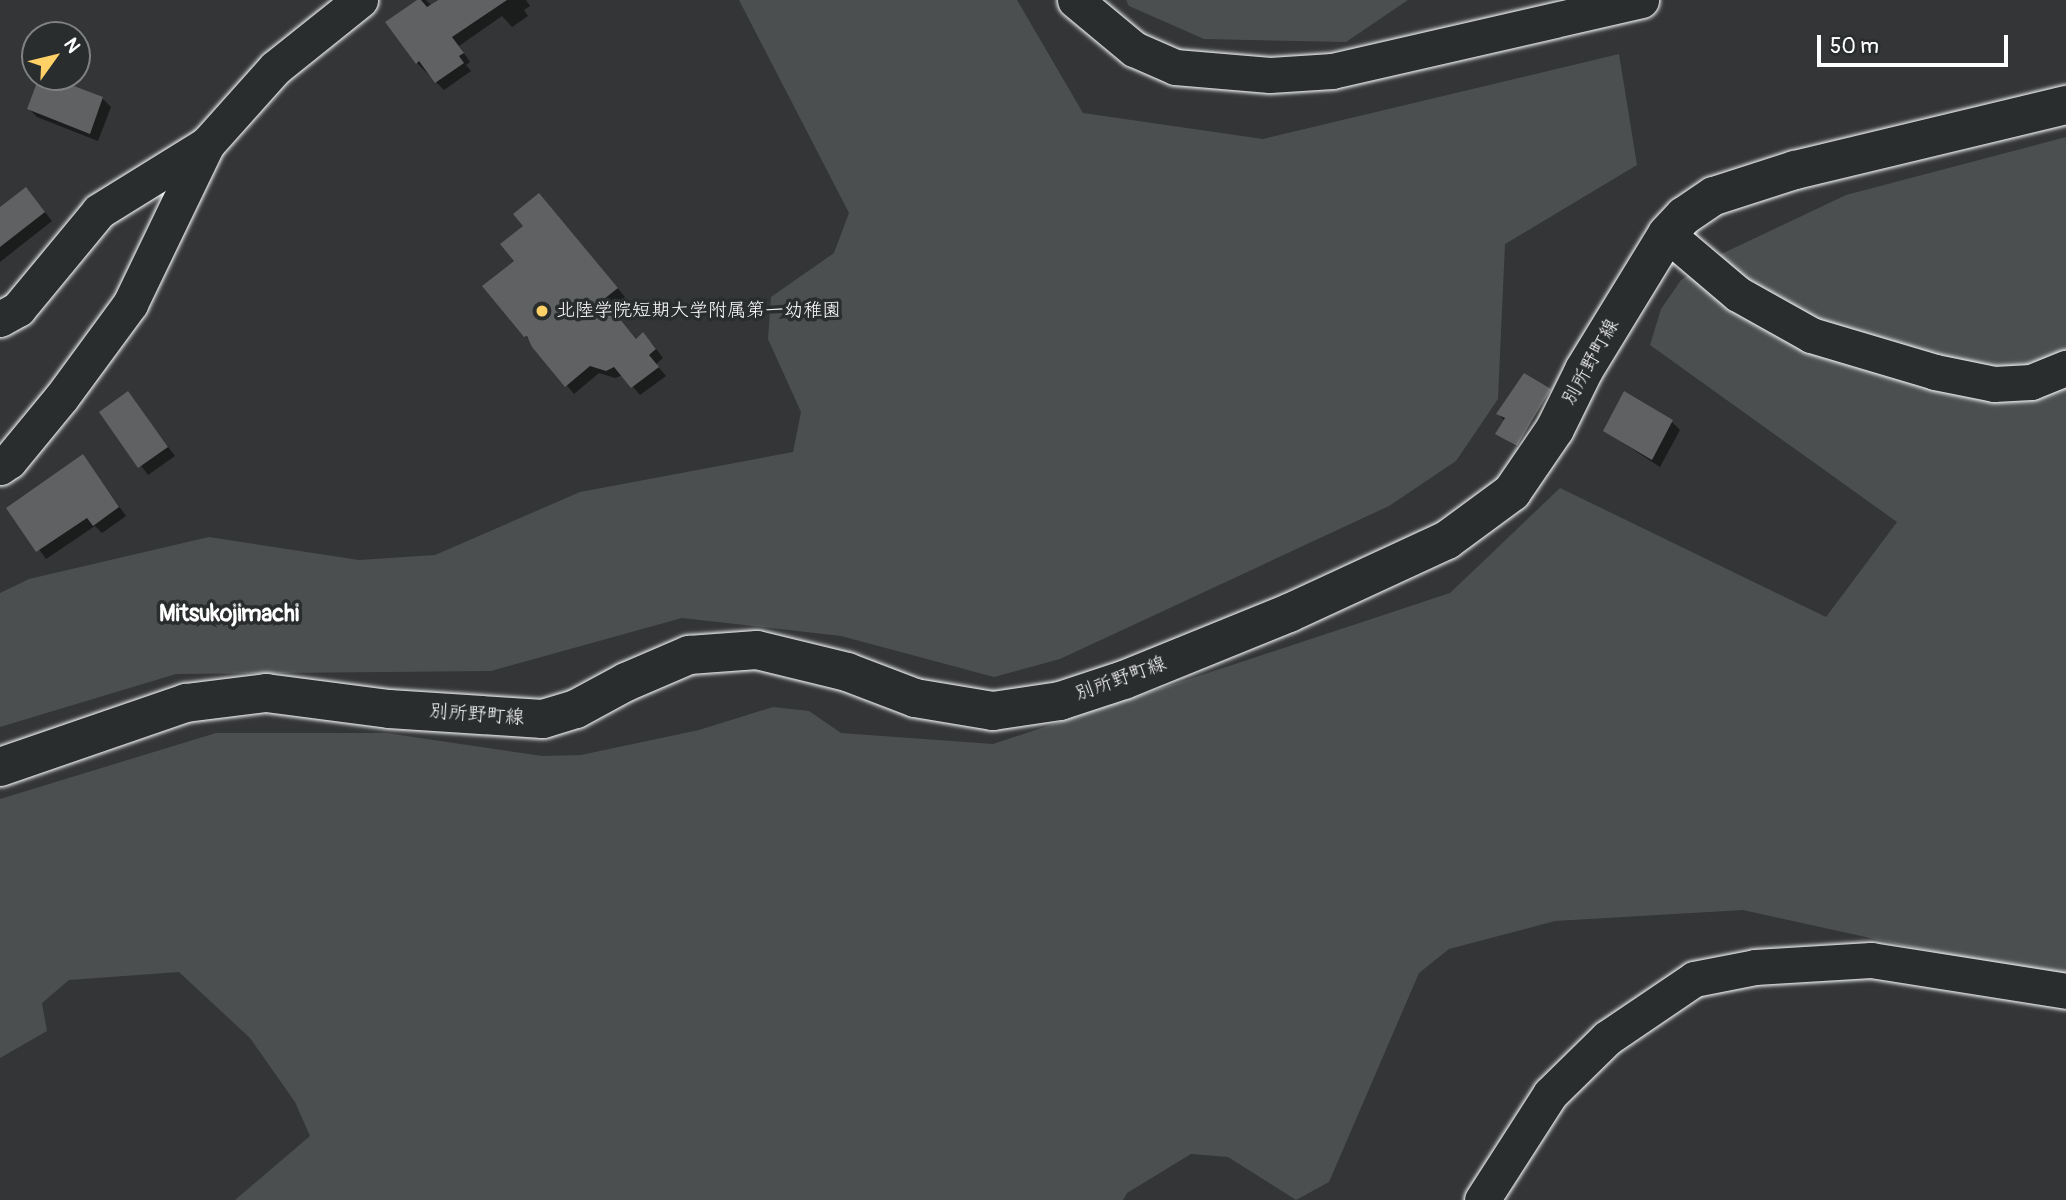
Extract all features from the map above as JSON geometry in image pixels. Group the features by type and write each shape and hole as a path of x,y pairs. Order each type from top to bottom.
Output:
{"main road":[{"name":"別所野町線","path":"0,766 186,703 266,693 389,709 503,719 543,719 576,709 626,682 689,655 757,650 847,672 915,698 993,711 1060,701 1124,680 1289,613 1447,540 1513,492 1555,429 1584,370 1667,234 1684,216 1714,195 1795,170 2066,105"}],"street":[{"path":"0,467 9,461 61,398 130,304 207,144 275,68 360,0"},
{"path":"1075,0 1134,49 1175,67 1270,75 1332,71 1641,0"},
{"path":"0,319 18,309 99,211 207,144"},
{"path":"1667,234 1738,294 1811,335 1935,372 1994,384 2031,382 2066,368"},
{"path":"1482,1200 1550,1094 1608,1038 1695,979 1755,967 1871,960 2066,991"}],"shaded area":[{"path":"739,0 1017,0 1083,113 1263,139 1619,54 1637,165 1505,244 1498,399 1456,461 1389,506 1060,659 994,677 841,636 682,618 491,671 176,674 0,727 0,593 29,579 209,537 359,560 435,555 580,492 793,452 801,412 768,339 771,297 834,253 849,213"},
{"path":"1126,0 1408,0 1346,42 1204,39 1129,6"},
{"path":"2066,137 2066,981 1743,910 1555,921 1449,949 1419,973 1329,1182 1296,1200 1228,1157 1191,1154 1127,1193 1123,1200 235,1200 310,1136 295,1102 250,1038 179,972 69,980 42,1003 47,1031 0,1058 0,799 216,733 386,733 542,756 581,755 699,730 773,707 809,711 841,733 993,744 1450,593 1560,488 1826,617 1897,522 1650,345 1661,309 1681,280 1715,257 1846,195"}],"building":[{"path":"421,0 427,7 438,0 507,0 452,37 464,53 459,56 464,63 435,83 419,61 416,64 385,22"},
{"path":"34,91 87,91 103,97 90,134 27,109"},
{"path":"26,187 45,212 0,247 0,207"},
{"path":"539,193 618,288 604,299 636,339 643,332 656,349 649,355 659,367 631,388 614,367 606,371 590,366 565,387 532,347 527,336 524,337 482,286 514,261 500,244 523,226 513,214"},
{"path":"1524,373 1551,389 1517,446 1495,434 1505,418 1496,414"},
{"path":"128,391 168,447 138,468 99,412"},
{"path":"1624,391 1673,420 1652,460 1603,431"},
{"path":"83,454 119,507 93,526 87,518 36,552 6,508"}],"place":[{"name":"北陸学院短期大学附属第一幼稚園","path":"542,311"}],"district":[{"name":"Mitsukojimachi","path":"229,614"}]}
